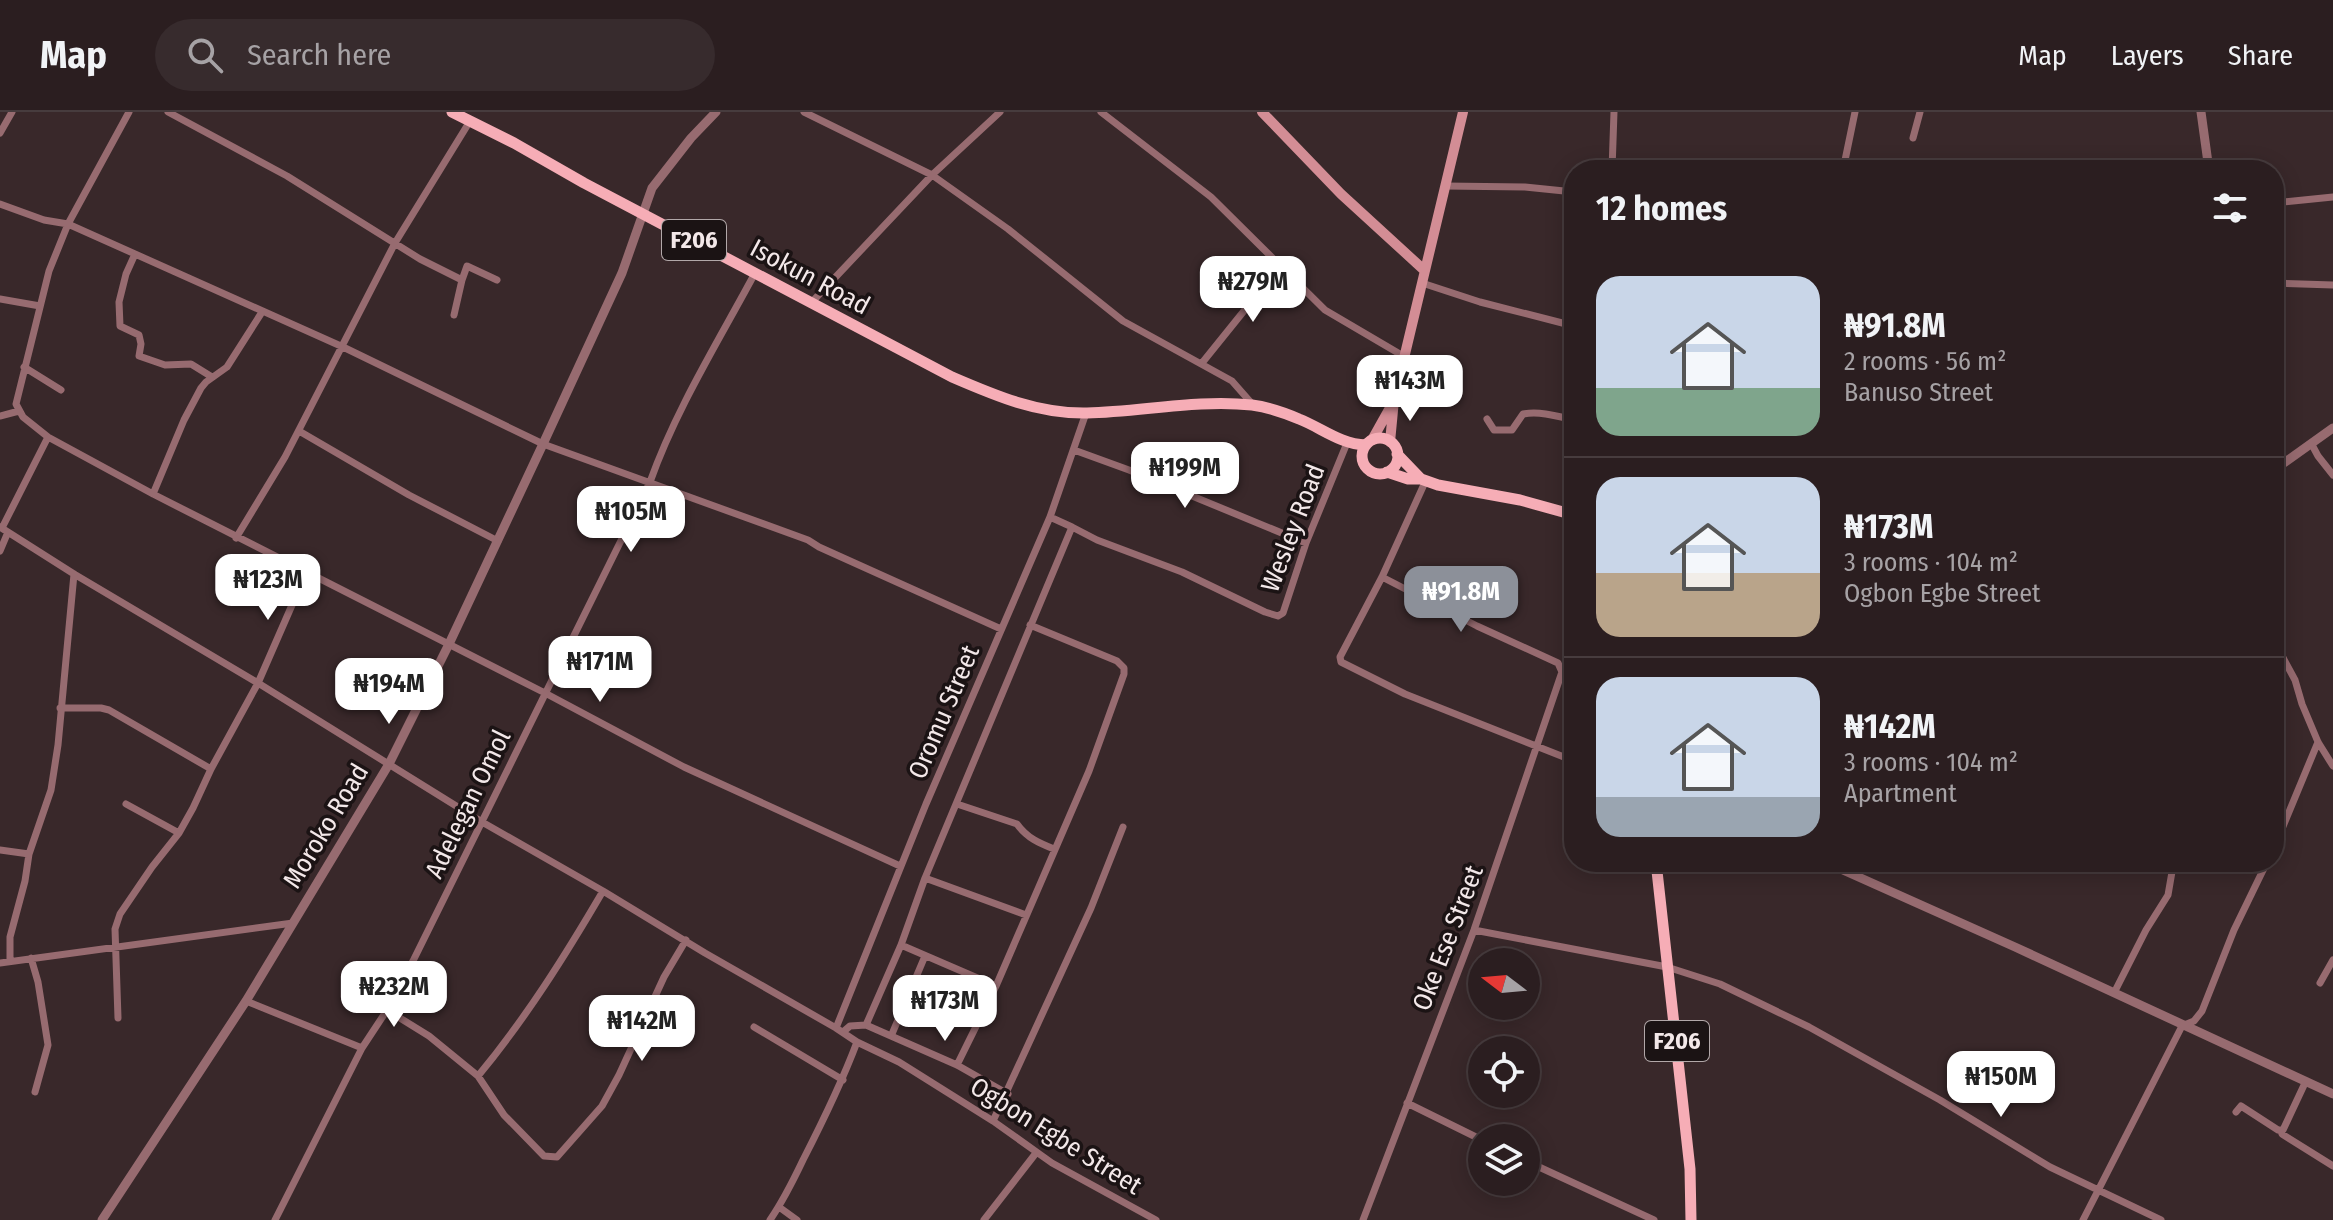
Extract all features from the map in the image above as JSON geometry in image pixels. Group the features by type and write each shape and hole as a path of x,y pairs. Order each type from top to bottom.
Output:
{"main road":[{"name":"Isokun Road","path":"452,112 952,377 1018,403 1086,413"},
{"path":"1262,112 1341,194 1424,270"},
{"path":"1424,480 1397,454 1390,442 1394,400 1463,112"},
{"path":"1394,400 1362,454 1367,468 1375,473 1387,472 1564,512"},
{"name":"F206","path":"1086,413 1217,404 1254,406 1298,419 1347,443 1363,463"},
{"name":"F206","path":"1347,443 1369,443 1380,439 1390,442"},
{"path":"1387,472 1394,466 1397,454"},
{"name":"F206","path":"1657,872 1690,1169 1691,1220"}],"street":[{"path":"0,133 12,112"},
{"path":"129,112 68,224 49,271 16,404 19,411 48,437 236,538 545,693 684,767 900,866"},
{"path":"168,112 287,176 395,243 462,280"},
{"name":"Moroko Road","path":"102,1220 246,1001 389,764 498,541 622,273 652,188 716,112"},
{"path":"804,112 932,175 998,221 1123,321 1232,381 1254,406"},
{"path":"812,302 932,175 1000,112"},
{"path":"1101,112 1211,197 1325,310 1405,357"},
{"path":"1612,160 1614,112"},
{"path":"1845,160 1855,112"},
{"path":"1913,138 1920,112"},
{"path":"2201,112 2208,160"},
{"path":"236,538 299,431 395,243 470,121"},
{"path":"1445,186 1564,191"},
{"path":"2284,202 2333,197"},
{"path":"0,204 44,220 68,224 343,347 543,444 808,540 1001,629"},
{"path":"135,254 119,302 120,326 139,335 139,356 165,365 191,364 212,377"},
{"path":"1202,363 1281,265"},
{"path":"454,315 467,266 497,280"},
{"name":"Adelegan Omol","path":"275,1220 362,1048 387,1010 650,482 680,412 755,273"},
{"path":"1422,283 1564,323"},
{"path":"2284,283 2333,285"},
{"path":"0,299 40,306"},
{"path":"153,494 201,388 227,367 262,312"},
{"path":"24,367 61,390"},
{"path":"0,416 19,411"},
{"name":"Oromu Street","path":"840,1030 900,866 1050,517 1086,413"},
{"path":"1487,419 1494,430 1512,430 1523,414 1564,417"},
{"path":"2284,460 2333,428"},
{"path":"299,431 409,495 498,541"},
{"path":"0,551 3,529 48,437"},
{"name":"Wesley Road","path":"1050,517 1278,616 1283,613 1306,543 1347,443"},
{"path":"2311,443 2333,475"},
{"path":"1074,450 1306,543"},
{"path":"1424,480 1382,577 1340,657 1344,666 1405,694 1564,757"},
{"path":"866,1025 1072,527"},
{"path":"3,529 482,822 686,940 664,977 602,1106 557,1157 544,1156 504,1115 478,1076 429,1036 387,1010"},
{"path":"118,1018 115,929 126,902 179,833 258,683 306,573"},
{"path":"10,961 10,937 29,854 51,790 74,574"},
{"name":"Oke Ese Street","path":"1363,1220 1474,930 1562,672 1558,663 1382,577"},
{"path":"957,1065 996,986 1109,720 1124,668 1117,661 1030,625"},
{"path":"2284,660 2318,742 2333,766"},
{"path":"60,708 109,710 211,769"},
{"path":"2284,824 2318,742"},
{"path":"126,804 179,833"},
{"path":"957,804 1017,824 1034,841 1054,849"},
{"path":"993,1121 1091,908 1123,827"},
{"path":"0,850 29,854"},
{"path":"1847,872 2333,1094"},
{"path":"2114,993 2168,895 2172,872"},
{"path":"2083,1220 2182,1026 2194,1021 2202,1011 2234,930 2262,872"},
{"path":"925,878 1026,915"},
{"path":"478,1076 524,1019 603,891"},
{"path":"0,963 293,923"},
{"path":"1474,930 1667,967 1720,984 1829,1038 1940,1100 2050,1167 2161,1220"},
{"name":"Ogbon Egbe Street","path":"686,940 857,1042 899,1062 1072,1175 1156,1220"},
{"path":"901,945 996,986"},
{"path":"892,1034 925,956"},
{"path":"31,958 48,1045 35,1092"},
{"path":"2320,983 2333,960"},
{"path":"246,1001 362,1048"},
{"path":"840,1030 866,1025 892,1034 1008,1094"},
{"path":"754,1027 843,1080"},
{"path":"770,1220 843,1080 857,1042"},
{"path":"2281,1131 2305,1083"},
{"path":"1407,1103 1468,1133"},
{"path":"2236,1112 2241,1106 2333,1166"},
{"path":"984,1220 1036,1153"},
{"path":"1540,1167 1654,1220"},
{"path":"779,1207 797,1220"}]}
